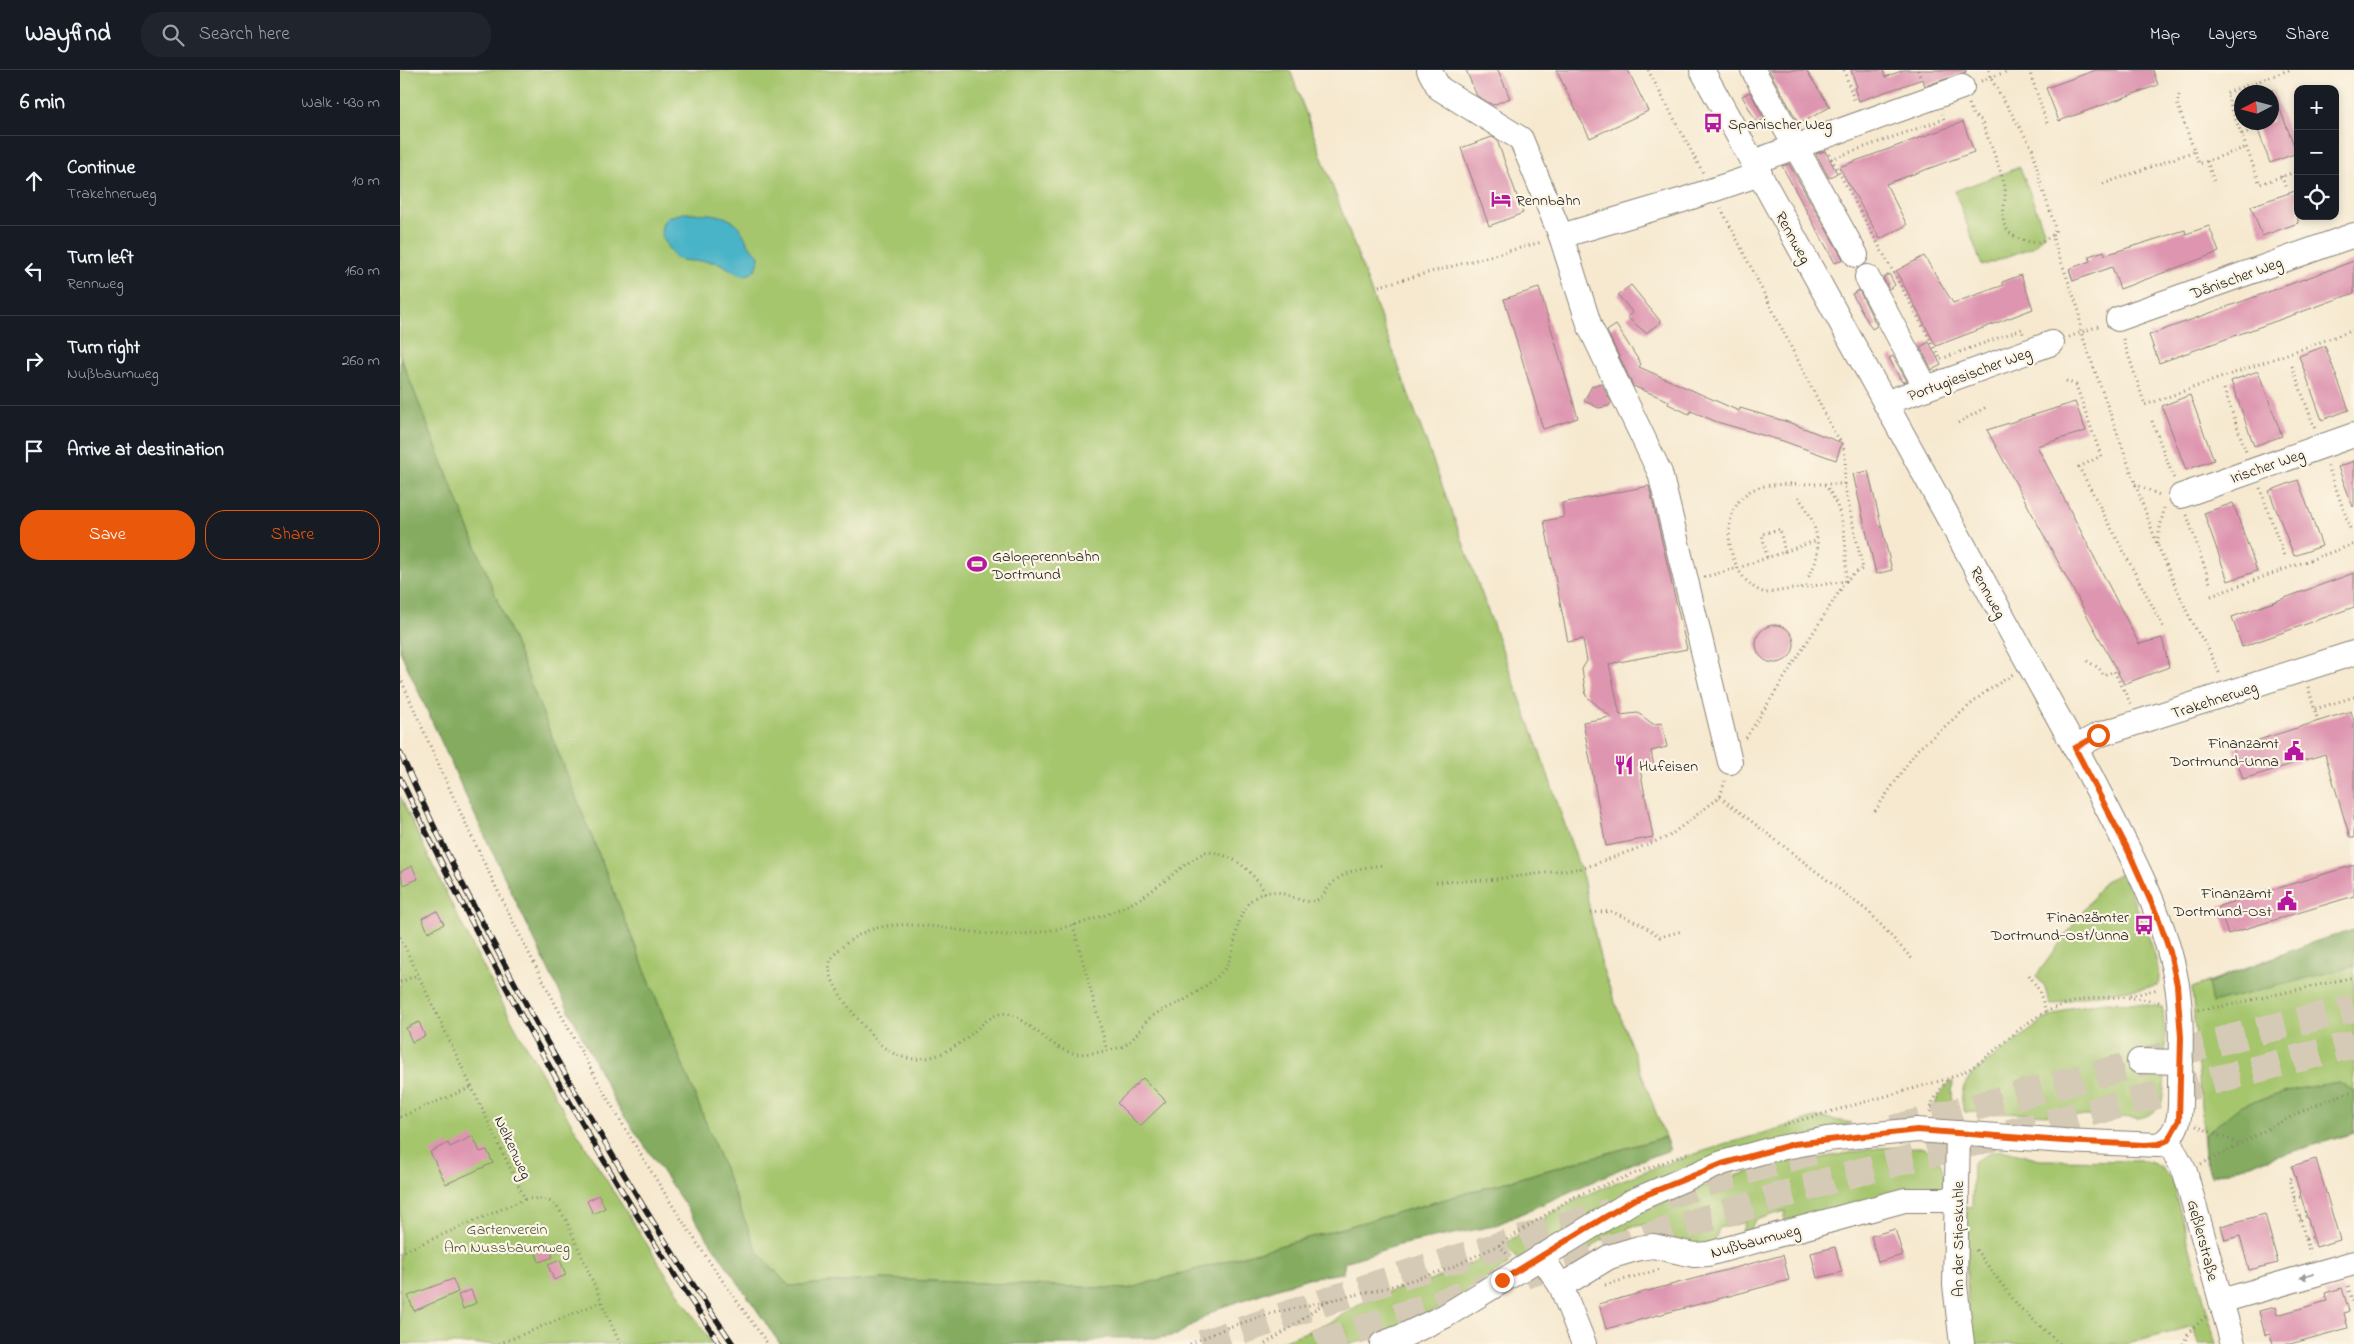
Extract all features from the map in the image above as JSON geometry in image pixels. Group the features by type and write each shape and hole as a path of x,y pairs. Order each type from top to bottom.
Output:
{"street":[{"path":"1429,70 1440,88 1521,140 1561,236 1590,327 1660,473 1730,762"},
{"name":"Rennweg","path":"1702,70 2075,748 2127,848 2159,920 2177,985 2180,1011 2179,1120 2168,1140"},
{"path":"1753,70 1856,255"},
{"path":"1561,236 1712,190 1796,147 1962,87"},
{"name":"Dänischer Weg","path":"2118,319 2354,235"},
{"path":"1866,277 1926,388"},
{"name":"Portugiesischer Weg","path":"1885,403 2052,343"},
{"name":"Irischer Weg","path":"2175,497 2354,435"},
{"name":"Trakehnerweg","path":"2075,748 2098,735 2354,653"},
{"path":"2140,1061 2181,1062"},
{"path":"1382,1344 1445,1316 1633,1200 1677,1180 1744,1156 1794,1144 1867,1134 1917,1130 2145,1145 2159,1144 2168,1140"},
{"name":"An der Stipskuhle","path":"1958,1133 1955,1285 1962,1344"},
{"name":"Geßlerstraße","path":"2168,1140 2185,1172 2232,1344"},
{"name":"Nußbaumweg","path":"1561,1286 1609,1257 1639,1248 1653,1246 1687,1254 1708,1254 1905,1200 1957,1200"},
{"path":"1541,1256 1561,1286 1584,1344"},
{"path":"2221,1301 2315,1274 2350,1270"}],"path":[{"path":"1436,882 1488,880 1584,868 1668,837 1720,797 1730,762 1846,581 1854,573 1863,569 1844,484 1846,458 1844,443 1834,432 1712,190 1648,70"},
{"path":"1844,70 1862,123"},
{"path":"1989,70 1990,77 2032,148 2040,181 2054,223 2055,231 2052,236 2038,243 2017,237 2006,228 2003,213 2005,184 1982,120 1973,115 1962,87 1990,77 2011,70"},
{"path":"2029,70 2048,126"},
{"path":"2289,70 2226,93 2260,184 2294,172"},
{"path":"2179,95 2177,103 2199,164 2246,147"},
{"path":"2242,134 2254,130"},
{"path":"1820,138 1940,358"},
{"path":"2103,184 2195,151"},
{"path":"2207,161 2215,184"},
{"path":"2282,176 2286,189"},
{"path":"1379,286 1561,236"},
{"path":"2052,236 2079,311 2082,332 2157,544 2193,626 2208,648 2229,694"},
{"path":"2118,319 2125,348 2145,405 2354,330"},
{"path":"2066,381 2076,385 2101,456 2079,467 2165,630"},
{"path":"1958,423 1988,406"},
{"path":"1824,484 1833,494 1838,506 1847,560 1846,581"},
{"path":"1844,484 1760,486 1745,495 1738,502 1728,521 1728,535 1738,568 1749,585 1757,590 1766,593 1846,581"},
{"path":"2135,484 2175,497"},
{"path":"1798,497 1804,505 1818,540 1819,548 1817,559 1807,579"},
{"path":"2157,544 2165,504 2175,497"},
{"path":"1767,557 1762,534 1780,529 1785,553"},
{"path":"1687,582 1785,553 1818,540"},
{"path":"2211,596 2354,544"},
{"path":"2087,661 2099,668 2104,676 2114,671 2128,697"},
{"path":"1875,811 1918,750 1983,694 2018,671"},
{"path":"400,677 468,826 569,1030 609,1103 691,1236 734,1300 768,1344"},
{"path":"2318,721 2315,709 2354,697"},
{"path":"1720,797 1870,913 1914,961"},
{"path":"1265,893 1254,876 1243,866 1213,852 1206,852 1136,901 1073,925 1012,935 914,925 876,927 856,936 840,948 830,961 830,969 842,996 862,1023 881,1045 900,1057 921,1059 944,1053 996,1015 1009,1013 1019,1017 1041,1036 1062,1050 1088,1054 1122,1047 1133,1040 1148,1019 1185,1000 1220,976 1231,958 1243,912 1255,897 1265,893 1282,892 1302,901 1315,902 1323,897 1337,880 1349,872 1360,867 1385,865"},
{"path":"1591,912 1610,911 1641,924 1660,937 1682,931"},
{"path":"1073,925 1107,1050"},
{"name":"Nelkenweg","path":"400,937 525,1199 544,1198 556,1203 566,1220 620,1344"},
{"path":"400,982 418,975"},
{"path":"2029,975 2039,990 2046,1012"},
{"path":"2127,996 2164,988"},
{"path":"1929,1115 1933,1101 1947,1079"},
{"path":"400,1116 472,1087"},
{"path":"2185,1172 2312,1106 2354,1091"},
{"path":"2179,1120 2240,1144"},
{"path":"2296,1177 2289,1179 2315,1274"},
{"path":"2294,1198 2301,1197"},
{"path":"400,1253 525,1199"},
{"path":"2300,1218 2307,1216"},
{"path":"1956,1227 1990,1266 2019,1307 2060,1344"},
{"path":"2306,1239 2313,1238"},
{"path":"1603,1286 1669,1267"},
{"path":"2350,1270 2354,1307"},
{"path":"1265,1344 1292,1327 1328,1300"},
{"path":"2183,1344 2190,1330 2221,1301"},
{"path":"499,1344 602,1302"}],"green space":[{"name":"Galopprennbahn Dortmund","path":"400,70 1290,70 1547,772 1583,878 1602,967 1665,1137 1127,1289 883,1279 789,1286 757,1251 400,356"},
{"path":"2020,167 2045,233 2033,247 1982,266 1955,191"},
{"path":"400,356 757,1251 789,1286 883,1279 1127,1289 1665,1137 1670,1150 1636,1162 1494,1226 1399,1245 1345,1262 1343,1273 1308,1278 1219,1308 1177,1335 1159,1338 1108,1338 1081,1344 780,1344 616,1104 553,979 470,805 400,651"},
{"name":"Gartenverein Am Nussbaumweg","path":"400,796 459,919 522,1039 614,1193 712,1344 400,1344"},
{"path":"2121,873 2152,946 2157,962 2158,986 2086,996 2051,1005 2044,986 2036,976 2105,881"},
{"path":"2354,930 2354,1133 2211,1176 2205,1158 2192,988 2317,941"},
{"path":"2354,930 2354,966 2212,1003 2208,983 2317,941"},
{"path":"2106,1002 2162,1007 2165,1071 2163,1096 2161,1103 2155,1111 2139,1118 1965,1112 1962,1101 1963,1091 1973,1073 2044,1020 2070,1008"},
{"path":"1953,1081 1951,1112 1934,1113 1940,1094"},
{"path":"2339,1082 2354,1091 2354,1133 2211,1176 2205,1158 2204,1135 2242,1105 2297,1089"},
{"path":"1818,1117 1852,1123 1518,1259 1506,1247 1507,1242 1550,1214 1605,1187 1695,1154"},
{"path":"1920,1147 1928,1150 1938,1158 1941,1164 1944,1192 1782,1228 1785,1211 1755,1220 1747,1237 1740,1239 1745,1222 1719,1228 1713,1247 1663,1242 1665,1230 1644,1225 1629,1227 1618,1248 1609,1251 1609,1237 1600,1241 1588,1251 1585,1261 1571,1274 1570,1264 1574,1252 1598,1235 1637,1214 1715,1182 1786,1161 1809,1160 1878,1148"},
{"path":"2002,1150 2040,1160 2146,1161 2162,1168 2172,1182 2216,1344 2198,1344 2193,1326 2128,1344 1969,1344 1965,1206 1972,1207 1973,1163 1991,1152"},
{"path":"1496,1252 1502,1254 1509,1264 1434,1310 1394,1330 1354,1343 1274,1344 1325,1325 1376,1295 1430,1281"}],"water":[{"path":"684,213 715,215 730,219 741,230 750,246 759,255 755,270 745,275 719,263 675,258 661,233 663,222 667,217"}],"building":[{"path":"1466,70 1498,70 1510,98 1493,105 1477,96"},
{"path":"1556,70 1628,70 1648,111 1590,138"},
{"path":"1769,70 1806,70 1830,107 1799,124"},
{"path":"1851,70 1883,70 1885,77 1904,70 1966,70 1966,72 1925,86 1923,79 1859,101 1854,88 1857,87"},
{"path":"2096,70 2153,70 2158,85 2059,121 2046,88"},
{"path":"1750,92 1764,119 1757,123 1742,96"},
{"path":"2279,107 2294,145 2294,154 2270,163 2258,130 2279,130"},
{"path":"1963,122 1974,152 1886,184 1907,225 1880,239 1839,167"},
{"path":"1492,137 1497,140 1523,213 1489,226 1461,148"},
{"path":"1825,151 1837,173 1829,178 1816,154"},
{"path":"1789,164 1843,259 1835,263 1782,166"},
{"path":"2294,191 2294,220 2298,220 2298,223 2262,236 2251,206"},
{"path":"2209,226 2219,252 2120,289 2112,267 2073,281 2069,269 2090,261 2089,256 2104,251 2105,255 2185,230 2186,234"},
{"path":"1924,256 1953,303 2004,285 2002,282 2021,275 2033,309 1936,346 1896,271"},
{"path":"2354,261 2354,293 2159,363 2149,335"},
{"path":"1889,274 1895,285 1889,289 1883,278"},
{"path":"1631,285 1661,322 1646,333 1627,317 1633,313 1618,295"},
{"path":"1539,288 1578,418 1543,429 1504,299"},
{"path":"1859,290 1877,326 1872,329 1852,294"},
{"path":"1616,325 1641,364 1639,367 1739,411 1740,408 1788,422 1842,443 1836,460 1783,441 1717,422 1691,411 1689,414 1668,404 1669,401 1633,386 1607,331"},
{"path":"1929,342 1941,365 1932,370 1920,347"},
{"path":"2325,346 2349,410 2322,420 2299,356"},
{"path":"1893,356 1907,381 1902,382 1889,358"},
{"path":"2258,371 2282,436 2254,446 2231,381"},
{"path":"1601,383 1611,402 1609,406 1599,408 1584,401 1592,386"},
{"path":"2190,395 2214,460 2186,470 2162,406"},
{"path":"2075,402 2086,431 2037,446 2139,644 2162,638 2169,667 2124,684 1987,430"},
{"path":"2354,461 2354,506 2353,507 2338,467"},
{"path":"1868,471 1892,570 1876,574 1853,474"},
{"path":"2298,480 2322,546 2294,556 2269,491"},
{"path":"1649,486 1687,649 1609,664 1620,715 1638,713 1653,724 1662,723 1667,747 1651,751 1654,766 1640,769 1653,837 1606,846 1583,722 1611,717 1586,696 1582,669 1587,661 1583,639 1568,642 1544,521 1564,517 1562,503"},
{"path":"2233,503 2257,571 2228,581 2204,513"},
{"path":"2354,573 2354,607 2242,647 2232,617"},
{"path":"1775,625 1788,631 1794,644 1788,657 1775,663 1762,657 1756,644 1762,631"},
{"name":"Finanzamt Dortmund-Unna","path":"2351,711 2354,721 2354,838 2350,838 2325,754 2243,779 2233,748"},
{"name":"Finanzamt Dortmund-Ost","path":"2354,865 2354,896 2228,934 2219,906"},
{"path":"412,866 418,879 404,885 400,872"},
{"path":"437,911 444,924 428,932 422,918"},
{"path":"419,1022 425,1036 412,1042 406,1028"},
{"path":"1143,1078 1166,1101 1140,1126 1117,1103"},
{"path":"473,1136 480,1152 487,1150 493,1163 446,1184 430,1152 448,1143 450,1147"},
{"path":"2316,1159 2340,1240 2316,1247 2292,1166"},
{"path":"599,1195 605,1208 593,1214 587,1201"},
{"path":"2265,1214 2278,1263 2249,1270 2240,1236 2225,1240 2221,1226"},
{"path":"1895,1229 1903,1255 1878,1262 1871,1236"},
{"path":"547,1242 553,1257 539,1262 534,1247"},
{"path":"1835,1247 1842,1272 1817,1278 1811,1253"},
{"path":"1783,1255 1789,1280 1606,1329 1599,1304"},
{"path":"560,1260 566,1275 554,1280 548,1265"},
{"path":"453,1279 458,1292 414,1311 408,1296"},
{"path":"2342,1288 2349,1311 2344,1313 2348,1328 2290,1344 2273,1344 2270,1334 2265,1335 2259,1311 2275,1307 2277,1315 2327,1301 2325,1293"},
{"path":"471,1290 476,1303 463,1309 458,1295"}],"tunnel":[{"path":"1893,1129 2251,1033 2354,1008"},
{"path":"1525,1275 1844,1176 2354,1044"},
{"path":"1666,1195 1823,1148"},
{"path":"1202,1344 1413,1272 1610,1212"},
{"path":"1317,1344 1487,1287"}],"railway":[{"path":"400,752 470,899 547,1042 637,1195 733,1344"},
{"path":"400,778 472,924 550,1067 632,1207 720,1344"}],"place":[{"name":"Spanischer Weg","path":"1713,123"},
{"name":"Rennbahn","path":"1501,199"},
{"name":"Galopprennbahn Dortmund","path":"977,564"},
{"name":"Finanzamt Dortmund-Unna","path":"2294,751"},
{"name":"Hufeisen","path":"1624,765"},
{"name":"Finanzamt Dortmund-Ost","path":"2287,901"},
{"name":"Finanzämter Dortmund-Ost/Unna","path":"2144,925"}],"route":[{"path":"1502,1280 1633,1200 1677,1180 1744,1156 1794,1144 1867,1134 1917,1130 2145,1145 2159,1144 2168,1140 2176,1130 2179,1120 2181,1037 2177,985 2170,952 2144,885 2090,774 2075,748 2098,735"}]}
